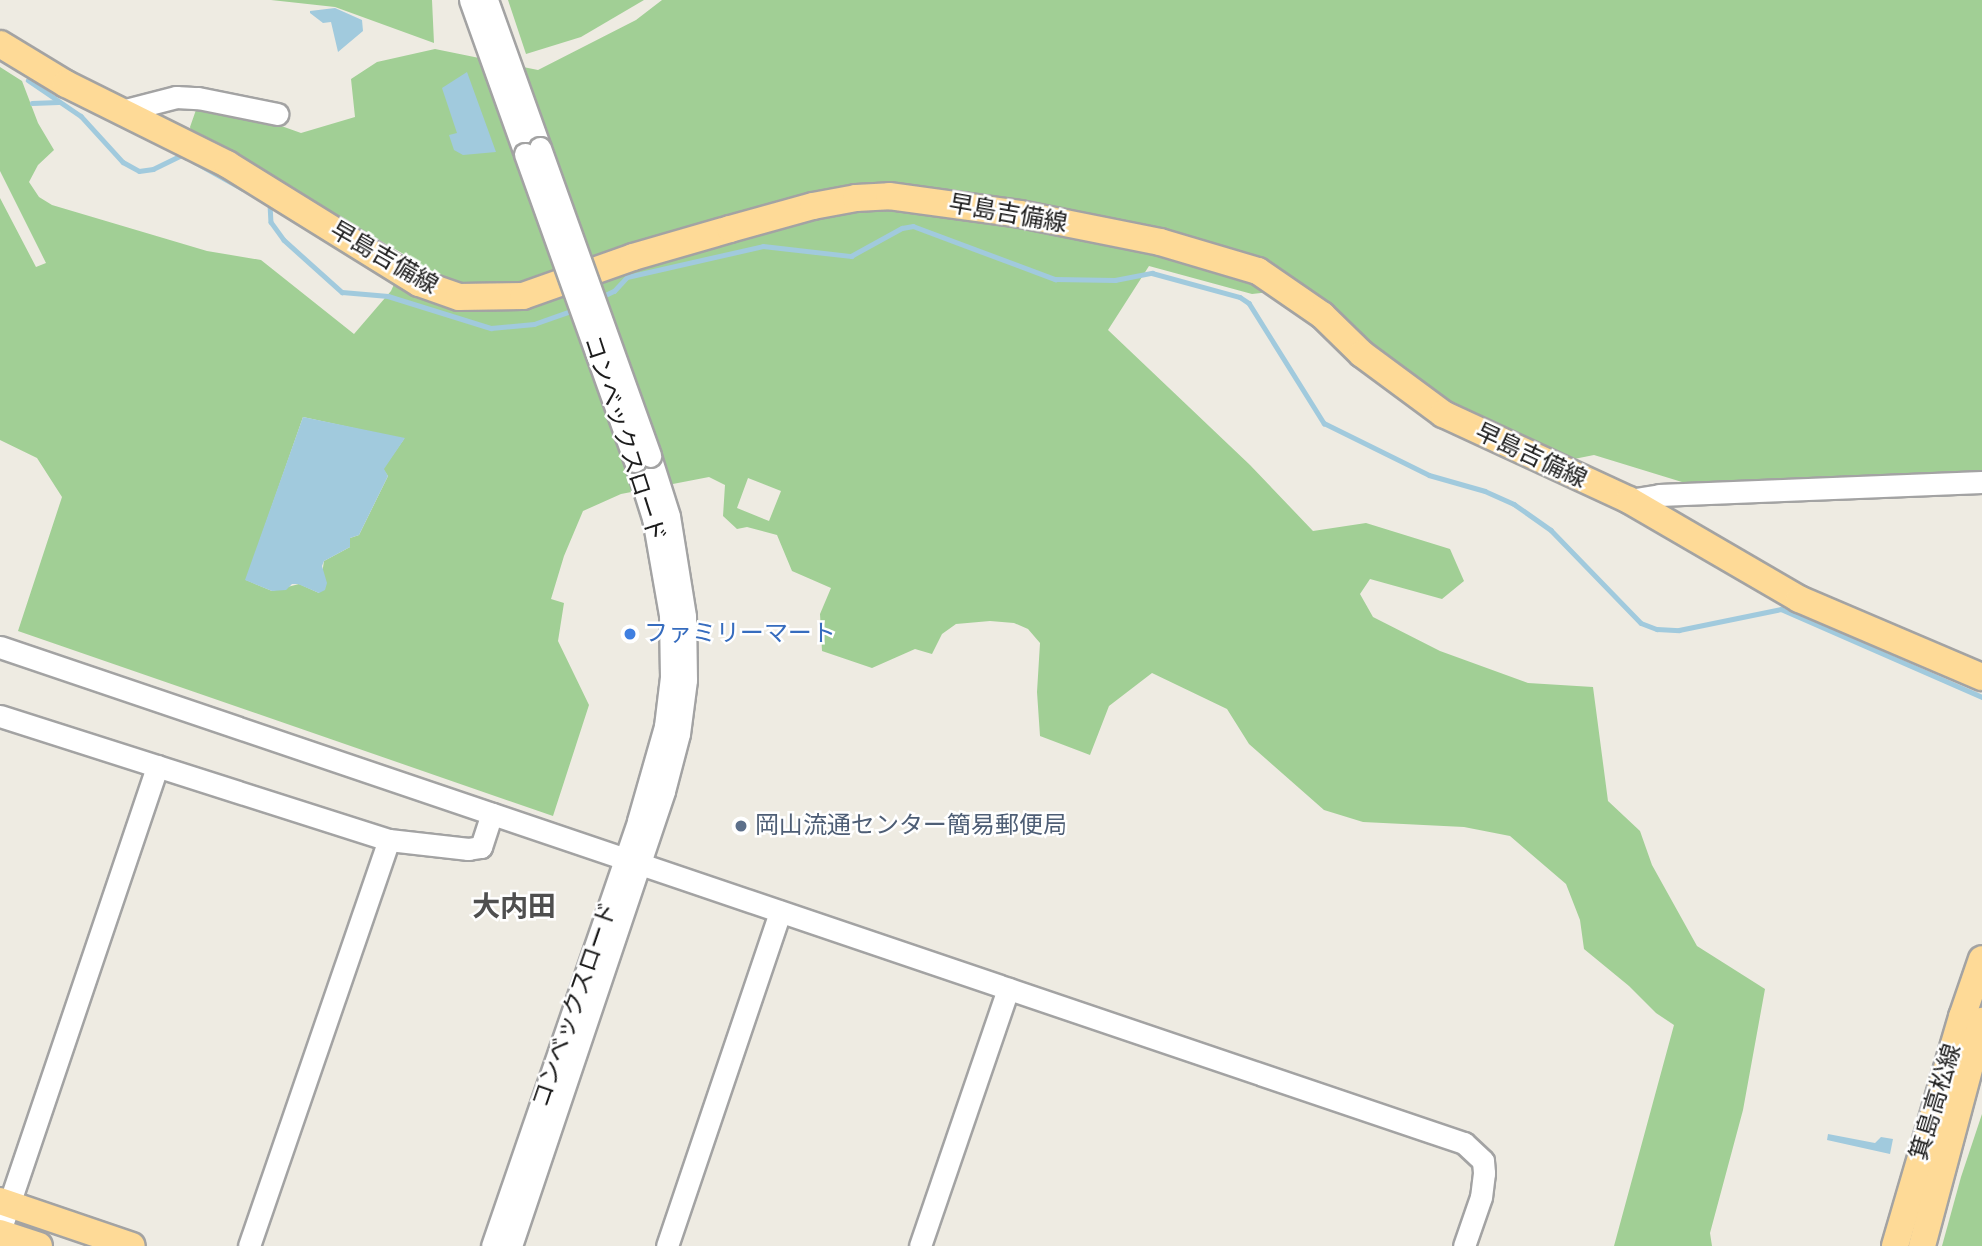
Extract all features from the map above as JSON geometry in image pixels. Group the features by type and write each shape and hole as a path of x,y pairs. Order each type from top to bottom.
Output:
{"main road":[{"name":"早島吉備線","path":"0,44 66,83 227,164 419,283 460,298 523,296 633,257 801,209 856,198 889,196 933,201 1160,242 1258,271 1322,315 1362,354 1443,414 1629,500 1799,599 1982,677"},
{"name":"箕島高松線","path":"1895,1246 1962,1017 1982,959"},
{"name":"箕島高松線","path":"1922,1246 1982,1021"},
{"path":"5,1203 132,1246"},
{"path":"0,1232 39,1246"}],"street":[{"name":"コンベックスロード","path":"470,0 532,151 643,458 669,516 680,565 686,664 683,709 671,770 632,862 492,1246"},
{"name":"コンベックスロード","path":"487,0 532,151"},
{"path":"122,111 176,97 198,98 277,114"},
{"path":"1629,500 1659,495 1982,482"},
{"path":"0,647 1464,1143 1483,1161 1484,1173 1481,1197 1464,1246"},
{"path":"0,716 389,840 468,849 481,847 492,814"},
{"path":"0,1232 5,1203 157,766"},
{"path":"249,1246 389,840"},
{"name":"コンベックスロード","path":"510,1246 632,862"},
{"path":"667,1246 780,912"},
{"path":"920,1246 1008,989"}],"green space":[{"path":"271,0 432,0 434,43 335,7"},
{"path":"508,0 644,0 581,37 526,54"},
{"path":"662,0 1982,0 1982,472 1695,486 1594,455 1564,461 1444,402 1297,289 1252,294 1149,266 1108,330 1250,465 1313,531 1366,523 1450,549 1464,581 1442,599 1370,579 1360,594 1373,617 1440,651 1528,683 1593,687 1608,801 1640,831 1652,865 1697,946 1765,989 1743,1110 1710,1233 1712,1246 1614,1246 1674,1025 1656,1013 1629,986 1584,949 1580,920 1566,884 1510,836 1464,827 1363,822 1324,810 1249,744 1227,709 1152,673 1109,706 1090,755 1040,736 1037,692 1040,643 1028,629 1014,623 990,621 956,624 942,634 932,654 915,649 872,668 822,651 820,614 831,588 792,571 777,535 747,527 737,529 723,516 725,485 709,477 621,494 583,511 564,556 551,599 564,603 558,641 589,705 553,816 18,631 62,497 37,458 0,440 0,198 36,267 46,263 0,171 0,67 22,81 38,123 54,150 38,165 29,182 39,197 52,205 207,251 261,260 354,334 391,291 407,256 192,135 190,127 197,107 248,114 301,133 355,117 351,79 377,62 435,49 538,70 636,20","holes":["303,417 404,439 383,469 388,476 359,535 350,538 350,547 324,561 319,593 299,584 272,591 246,580","748,478 781,491 769,521 737,508"]},
{"path":"1982,1114 1982,1246 1942,1246 1961,1177"}],"water":[{"path":"335,8 362,20 363,31 338,52 331,22 323,23 310,13"},
{"path":"467,72 496,152 463,155 454,150 449,135 457,133 442,88"},
{"path":"303,417 405,438 384,469 388,476 359,535 350,538 350,547 324,561 322,566 327,583 325,590 319,593 292,584 286,590 272,591 245,580"},
{"path":"1828,1134 1875,1143 1881,1137 1893,1139 1890,1154 1827,1140"}],"waterway":[{"path":"28,80 81,116 123,162 139,171 153,169 182,155 185,157"},
{"path":"32,103 58,102"},
{"path":"193,161 243,189"},
{"path":"266,202 270,204 271,222 284,240 342,292 388,296 491,328 534,324 574,310"},
{"path":"601,297 614,291 627,277 763,246 851,256 902,228 913,226 1055,279 1115,280 1152,273 1240,297 1249,303 1324,423 1429,475 1485,491 1514,504 1551,530 1641,623 1657,629 1679,630 1781,609 1982,697"}],"place":[{"name":"ファミリーマート","path":"630,634"},
{"name":"岡山流通センター簡易郵便局","path":"741,826"}],"district":[{"name":"大内田","path":"514,907"}]}
